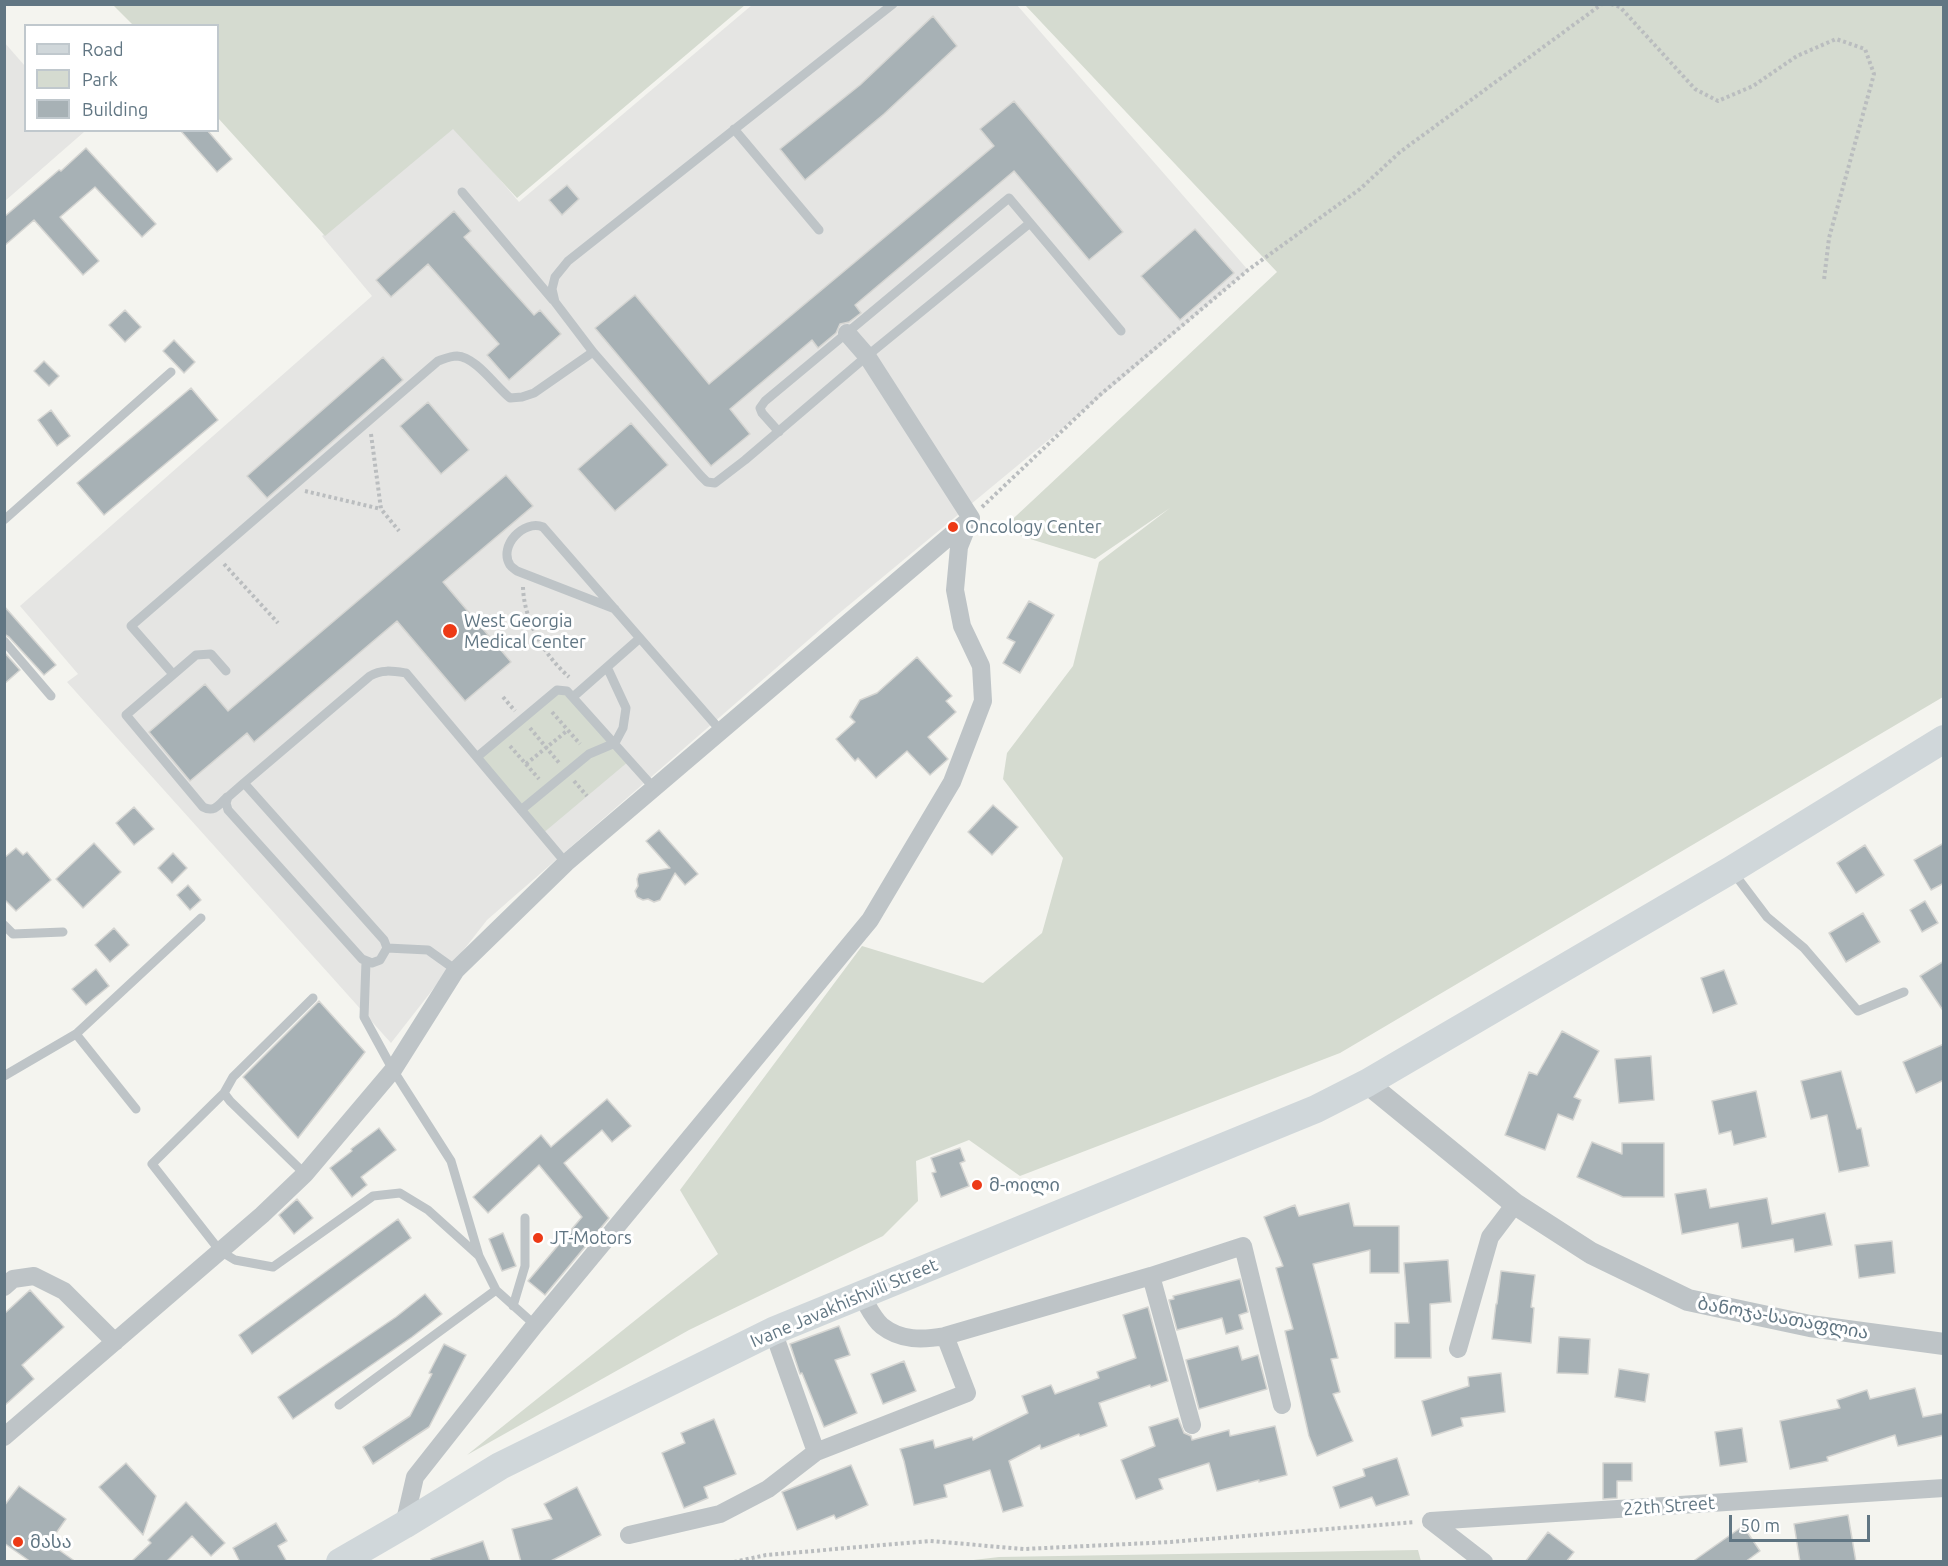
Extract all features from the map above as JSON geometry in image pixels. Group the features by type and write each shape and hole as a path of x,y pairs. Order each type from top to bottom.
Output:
{"main road":[{"name":"Ivane Javakhishvili Street","path":"340,1562 500,1466 772,1331 1316,1109 1367,1083 1731,870 1944,739"}],"street":[{"path":"847,333 867,356 971,518"},
{"path":"4,1437 262,1215 305,1174 393,1070 456,969 566,863 971,518"},
{"path":"404,1525 415,1477 535,1325 870,920 952,782 983,701 981,666 962,626 955,590 959,547 971,518"},
{"name":"ბანოჯა-სათაფლია","path":"1367,1083 1515,1204 1591,1253 1688,1300 1810,1326 1944,1344"},
{"path":"1458,1348 1490,1237 1515,1204"},
{"path":"861,1295 880,1325 898,1335 921,1340 945,1336 1151,1276 1243,1246 1282,1405"},
{"path":"4,1287 13,1279 34,1276 64,1291 115,1342"},
{"path":"1151,1276 1192,1425"},
{"path":"772,1331 816,1452"},
{"path":"629,1535 720,1514 768,1489 816,1452 967,1393 945,1336"},
{"name":"22th Street","path":"1431,1521 1944,1488"},
{"path":"1431,1521 1484,1562"}],"lane":[{"path":"555,302 552,289 555,277 568,261 893,4"},
{"path":"734,129 819,230"},
{"path":"462,192 555,302 593,352 707,482 715,483 1030,223"},
{"path":"779,432 762,413 760,408 765,401 1009,198 1121,331"},
{"path":"173,674 131,626 438,362 459,356 472,361 510,398 534,393 593,352"},
{"path":"4,520 171,372"},
{"path":"615,609 517,571 510,565 507,555 510,542 530,525 537,524 543,527 615,609 721,731"},
{"path":"573,697 640,638"},
{"path":"4,641 51,696"},
{"path":"226,671 211,654 196,655 126,715 203,807 209,810 215,808 376,672 393,670 406,673 566,863"},
{"path":"521,810 589,754 615,743 623,728 626,708 607,667"},
{"path":"477,757 557,690 567,691 654,788"},
{"path":"228,797 226,803 228,810 366,962 372,963 380,960 387,948 384,940 243,783"},
{"path":"1731,870 1767,917 1804,948 1858,1011 1904,992"},
{"path":"4,1076 76,1034 201,918"},
{"path":"4,925 13,934 63,932"},
{"path":"387,948 428,950 456,969"},
{"path":"366,962 364,1017 393,1070 451,1161 479,1256 495,1290 535,1325"},
{"path":"313,998 233,1077 224,1093 152,1164 220,1251 235,1260 273,1267 373,1196 400,1193 428,1210 479,1256"},
{"path":"76,1034 136,1109"},
{"path":"224,1093 305,1174"},
{"path":"513,1306 525,1266 525,1218"},
{"path":"339,1405 495,1290"}],"path":[{"path":"971,518 1101,394 1248,270 1360,189 1400,152 1602,4"},
{"path":"1611,4 1620,7 1695,89 1718,100 1753,86 1797,56 1836,39 1865,49 1874,74 1829,238 1824,280"},
{"path":"369,422 381,509 399,531"},
{"path":"292,488 381,509"},
{"path":"215,554 278,623"},
{"path":"524,574 523,591 528,616 546,653 560,669 584,688"},
{"path":"543,702 589,754"},
{"path":"522,720 587,796"},
{"path":"526,764 568,730"},
{"path":"502,737 547,789"},
{"path":"734,1562 766,1555 930,1541 1024,1549 1171,1542 1431,1521"}],"shaded area":[{"path":"752,5 1017,5 1248,270 1133,370 837,615 487,920 391,1043 67,682 78,674 20,606 372,296 322,236 453,124 519,202"},
{"path":"4,42 24,65 24,132 84,132 5,201"}],"green space":[{"path":"113,5 745,5 517,198 453,129 325,236 219,119 219,24 132,24"},
{"path":"1025,5 1943,5 1943,697 1340,1053 1020,1176 969,1140 916,1161 918,1201 883,1236 689,1330 467,1455 718,1254 680,1190 862,946 983,983 1042,933 1063,858 1003,779 1007,753 1073,666 1099,562 1170,508 1095,559 1001,530 1277,272"},
{"path":"557,690 567,691 629,761 542,834 477,757"},
{"path":"1418,1550 1421,1561 965,1561 999,1557"}],"building":[{"path":"933,16 957,46 884,114 805,180 780,149 860,85"},
{"path":"1014,101 1123,232 1089,260 1014,171 855,305 861,313 849,322 840,324 836,333 818,348 812,340 730,409 750,434 711,466 595,328 635,295 709,384 994,146 980,129"},
{"path":"182,132 209,132 232,159 217,172"},
{"path":"86,148 156,224 142,237 95,187 60,217 99,261 83,275 34,220 4,246 4,217"},
{"path":"567,185 579,199 562,215 549,200"},
{"path":"454,211 471,231 464,237 534,315 540,310 561,334 509,380 487,355 499,344 428,264 391,297 376,280"},
{"path":"1195,229 1234,273 1180,320 1141,276"},
{"path":"125,310 141,327 125,342 109,325"},
{"path":"174,340 195,362 184,373 163,351"},
{"path":"383,357 403,380 267,498 247,476"},
{"path":"44,361 59,376 49,386 34,371"},
{"path":"191,388 218,420 104,515 77,483"},
{"path":"428,402 469,450 441,474 400,426"},
{"path":"51,410 70,436 57,446 38,420"},
{"path":"631,423 668,465 615,511 578,469"},
{"name":"West Georgia Medical Center","path":"506,475 533,506 443,582 511,662 465,701 397,621 254,742 247,733 190,781 149,732 205,684 228,711"},
{"path":"1029,601 1054,615 1020,673 1003,663 1015,642 1007,638"},
{"path":"4,606 56,665 44,675 4,634"},
{"path":"4,652 20,670 4,684"},
{"path":"917,657 952,696 946,701 956,712 928,737 948,759 930,775 907,751 876,778 858,758 855,761 836,739 855,722 850,717 860,700 877,693"},
{"path":"993,805 1018,827 992,855 968,832"},
{"path":"134,807 154,829 134,845 116,823"},
{"path":"659,830 698,874 685,885 675,873 660,900 654,902 637,897 635,891 639,874 670,868 646,841"},
{"path":"94,843 121,872 83,908 56,879"},
{"path":"1944,843 1944,883 1931,890 1914,860"},
{"path":"1865,845 1884,875 1856,893 1837,863"},
{"path":"16,848 23,855 27,852 51,880 16,911 4,899 4,858"},
{"path":"173,853 187,868 172,883 158,868"},
{"path":"188,885 201,900 190,910 177,895"},
{"path":"1925,901 1938,923 1922,932 1910,910"},
{"path":"1863,913 1880,942 1846,962 1829,933"},
{"path":"114,928 129,945 110,962 95,945"},
{"path":"1944,961 1944,1012 1920,976"},
{"path":"96,969 109,986 86,1005 72,989"},
{"path":"1724,970 1737,1004 1713,1013 1701,978"},
{"path":"319,1001 365,1052 298,1138 243,1077"},
{"path":"1562,1031 1599,1051 1574,1097 1581,1100 1573,1120 1558,1114 1545,1150 1505,1135 1529,1072 1537,1075"},
{"path":"1944,1044 1944,1080 1916,1093 1903,1062"},
{"path":"1651,1056 1654,1100 1619,1103 1615,1059"},
{"path":"1841,1071 1857,1129 1861,1128 1869,1166 1839,1172 1827,1115 1811,1119 1801,1081"},
{"path":"1756,1091 1766,1137 1734,1145 1731,1131 1719,1134 1712,1101"},
{"path":"607,1099 631,1126 612,1142 602,1130 564,1163 609,1218 545,1295 528,1281 582,1217 539,1165 488,1213 473,1197 541,1135 551,1147"},
{"path":"379,1128 396,1150 361,1177 367,1185 352,1197 330,1168"},
{"path":"1592,1142 1622,1154 1622,1143 1664,1143 1664,1197 1623,1197 1577,1177"},
{"path":"960,1148 965,1161 960,1163 969,1186 941,1197 932,1173 936,1172 931,1158"},
{"path":"1706,1189 1710,1208 1767,1198 1772,1224 1825,1213 1832,1245 1795,1252 1793,1239 1742,1248 1738,1223 1682,1234 1675,1194"},
{"path":"297,1199 313,1218 294,1234 279,1215"},
{"path":"1349,1203 1354,1226 1399,1226 1399,1273 1370,1273 1370,1250 1313,1264 1338,1358 1331,1359 1340,1392 1333,1394 1353,1441 1317,1456 1309,1436 1285,1331 1293,1329 1276,1268 1283,1266 1264,1217 1295,1205 1299,1216"},
{"path":"398,1219 411,1238 252,1354 239,1335"},
{"path":"503,1233 516,1266 502,1271 489,1239"},
{"path":"1892,1241 1895,1273 1859,1278 1855,1245"},
{"path":"1448,1260 1451,1302 1430,1304 1431,1358 1395,1358 1395,1323 1409,1323 1404,1263"},
{"path":"1501,1271 1535,1275 1531,1307 1534,1308 1531,1343 1492,1339"},
{"path":"1240,1279 1248,1312 1239,1315 1243,1329 1226,1334 1222,1318 1177,1330 1169,1300 1174,1299 1173,1296"},
{"path":"30,1290 64,1327 22,1365 34,1379 4,1406 4,1314"},
{"path":"425,1294 442,1314 293,1419 278,1397 396,1317"},
{"path":"1148,1307 1168,1381 1099,1403 1107,1426 1041,1449 1040,1445 1009,1461 1023,1506 1003,1512 990,1470 944,1485 947,1497 914,1505 900,1449 933,1440 935,1448 972,1437 973,1440 1028,1413 1022,1396 1051,1385 1055,1394 1099,1378 1097,1372 1136,1358 1123,1315"},
{"path":"839,1326 850,1355 835,1360 857,1413 824,1427 802,1373 800,1374 790,1344"},
{"path":"1559,1337 1590,1339 1588,1374 1557,1373"},
{"path":"444,1344 466,1355 429,1427 373,1464 363,1447 410,1416 432,1374 429,1373"},
{"path":"1238,1346 1242,1360 1258,1355 1267,1389 1199,1409 1186,1360"},
{"path":"904,1361 916,1391 883,1404 871,1374"},
{"path":"1619,1369 1649,1374 1645,1402 1615,1397"},
{"path":"1501,1373 1505,1412 1461,1418 1463,1426 1432,1436 1422,1401 1469,1386 1468,1377"},
{"path":"1915,1388 1923,1417 1944,1413 1944,1435 1898,1446 1895,1435 1827,1457 1828,1461 1790,1469 1780,1421 1840,1408 1837,1400 1867,1390 1870,1399"},
{"path":"1178,1418 1184,1433 1191,1436 1192,1440 1229,1430 1230,1436 1275,1426 1287,1475 1217,1491 1209,1463 1159,1479 1163,1489 1136,1499 1121,1460 1155,1446 1149,1427"},
{"path":"714,1419 736,1474 704,1487 708,1498 684,1508 662,1453 685,1443 681,1433"},
{"path":"1742,1428 1747,1462 1720,1466 1715,1432"},
{"path":"1397,1458 1409,1495 1376,1506 1372,1497 1340,1508 1333,1487 1365,1476 1363,1469"},
{"path":"126,1463 156,1496 143,1535 99,1487"},
{"path":"1603,1463 1632,1463 1632,1481 1617,1481 1617,1498 1603,1499"},
{"path":"851,1465 868,1505 836,1519 834,1515 797,1530 782,1492"},
{"path":"19,1486 66,1519 49,1543 76,1562 31,1562 4,1543 4,1506"},
{"path":"577,1487 601,1535 549,1562 521,1562 512,1529 552,1519 544,1504"},
{"path":"186,1502 225,1543 211,1556 192,1536 166,1562 131,1562 151,1543 148,1540"},
{"path":"1848,1515 1856,1562 1800,1562 1794,1524"},
{"path":"276,1523 287,1541 278,1546 287,1562 240,1562 233,1548"},
{"path":"1743,1526 1760,1551 1745,1562 1692,1562"},
{"path":"1548,1532 1574,1552 1566,1562 1525,1562"},
{"path":"483,1541 490,1562 432,1562 431,1559"}],"place":[{"name":"Oncology Center","path":"953,527"},
{"name":"West Georgia Medical Center","path":"450,631"},
{"name":"მ-ოილი","path":"977,1185"},
{"name":"JT-Motors","path":"538,1238"},
{"name":"მასა","path":"18,1542"}]}
